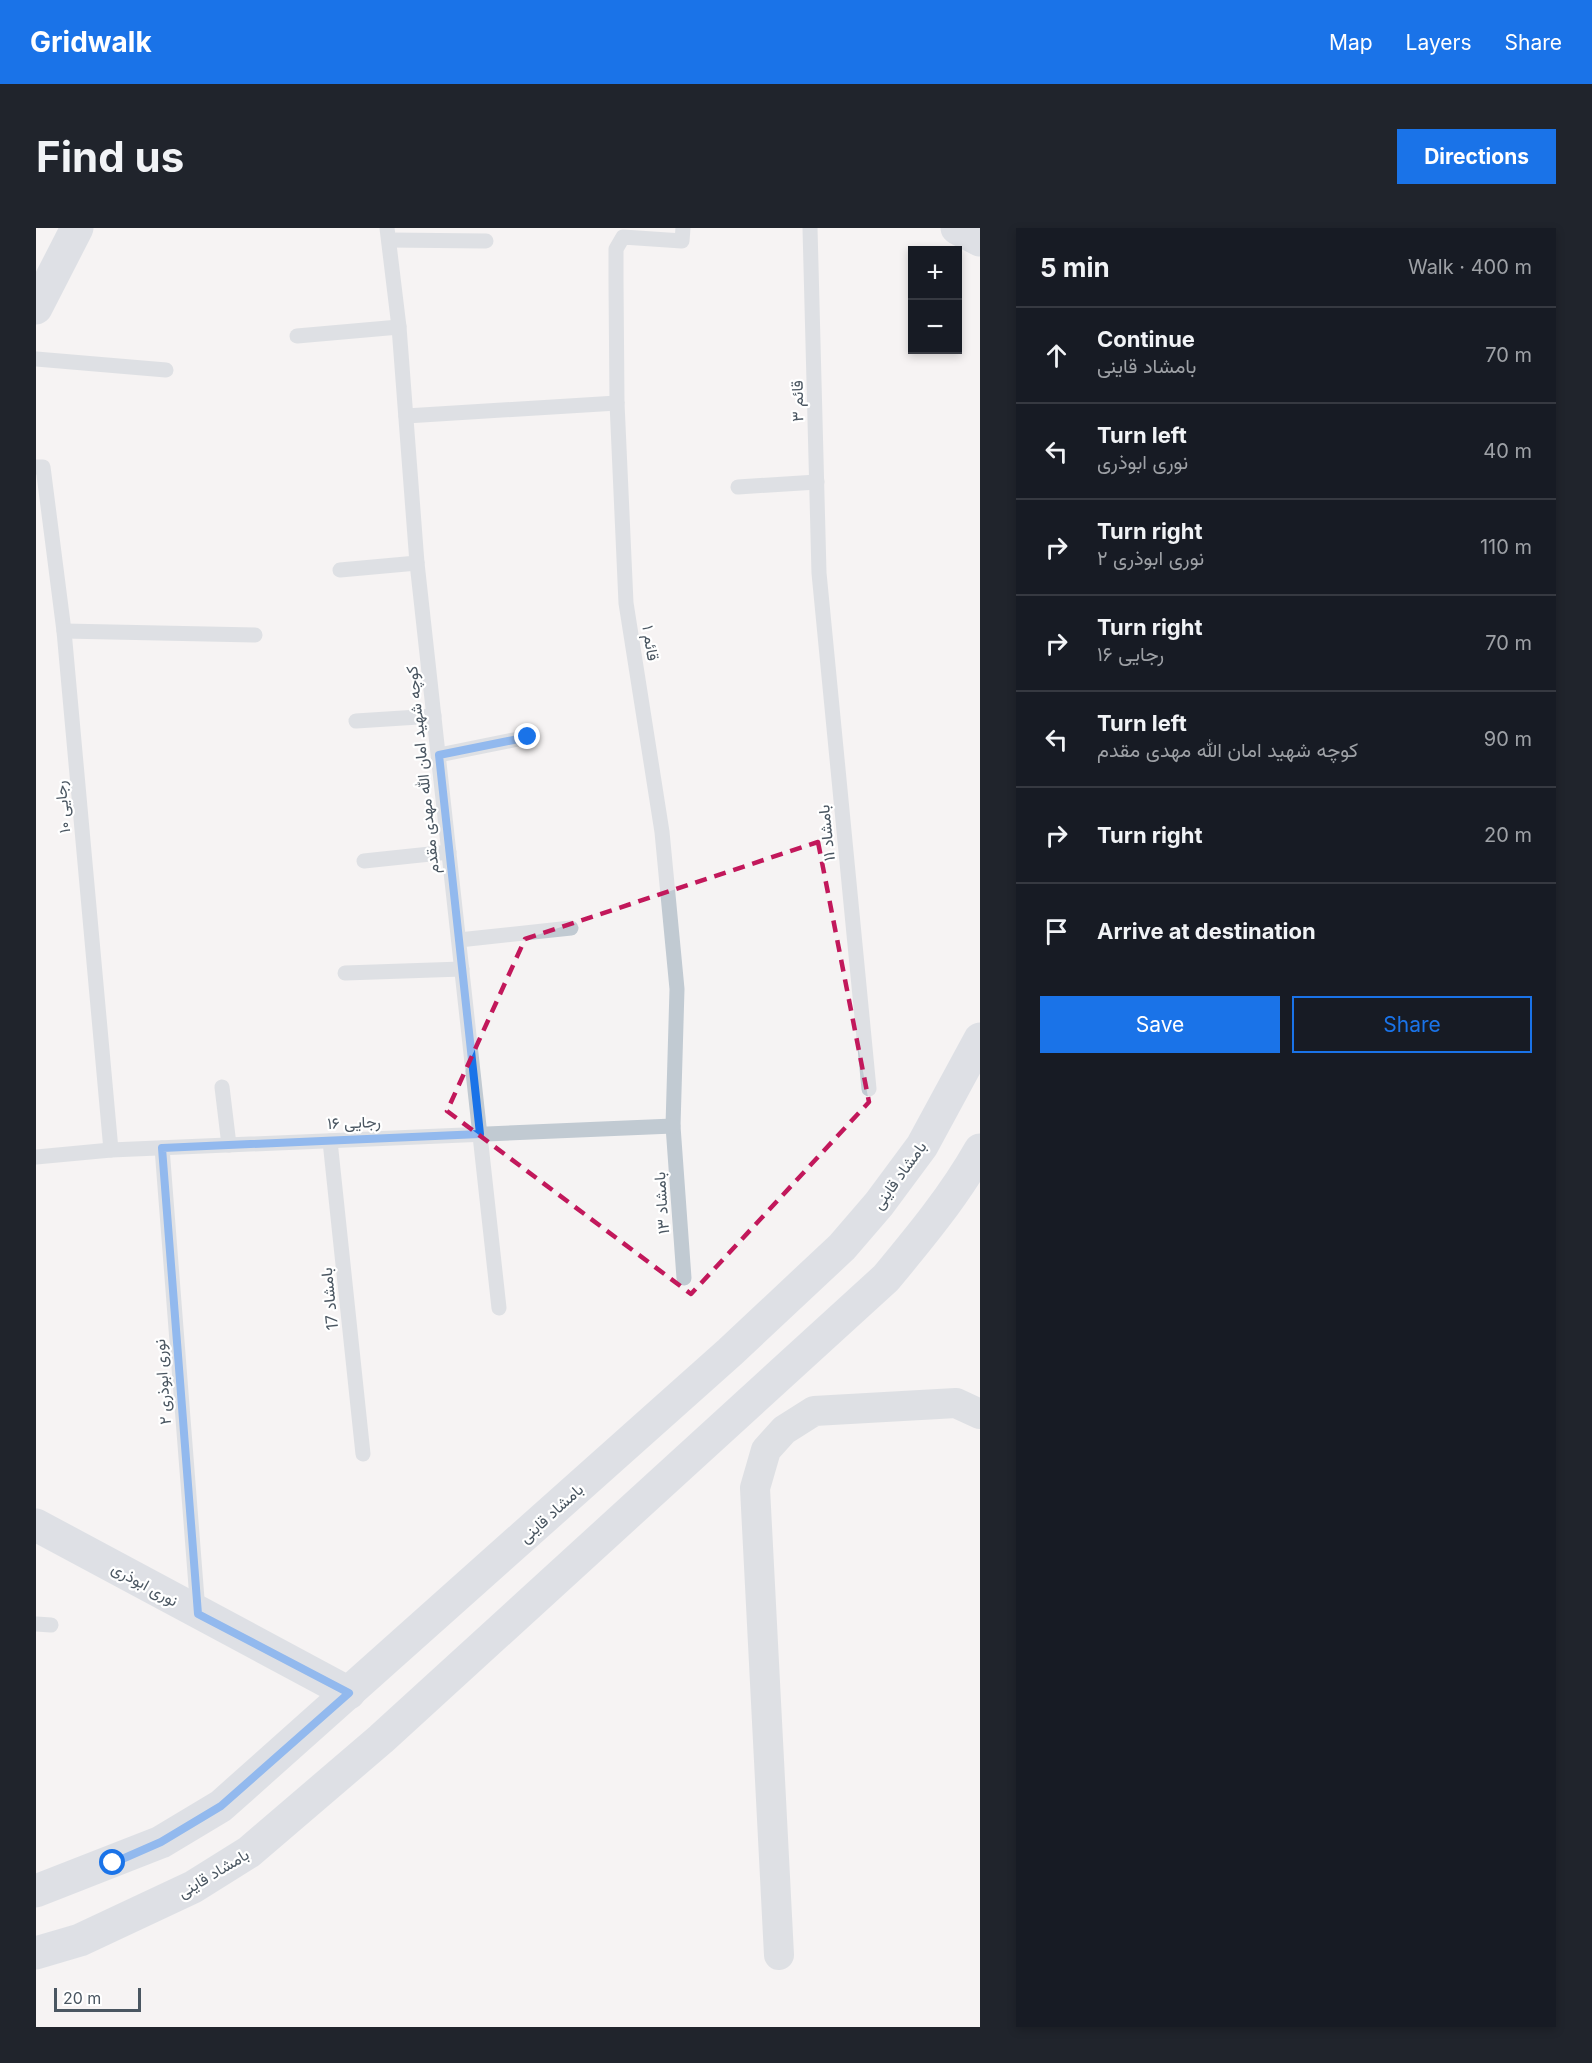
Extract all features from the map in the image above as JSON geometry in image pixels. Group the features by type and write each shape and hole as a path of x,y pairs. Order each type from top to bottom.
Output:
{"main road":[{"path":"36,308 76,228"},
{"path":"957,228 980,240"},
{"name":"بامشاد قاینی","path":"36,1891 161,1842 221,1806 765,1321 842,1247 879,1204 922,1146 980,1038"},
{"name":"بامشاد قاینی","path":"36,1953 80,1940 193,1887 249,1852 276,1830 390,1731 886,1278 936,1216 966,1174 980,1149"},
{"name":"نوری ابوذری","path":"37,1527 349,1693"}],"street":[{"path":"778,1955 755,1488 766,1450 784,1430 814,1411 956,1403 980,1414"}],"lane":[{"name":"قائم ۱","path":"673,1126 676,989 662,832 626,603 617,403 616,249 623,237 682,241 683,228"},
{"name":"قائم ۳","path":"810,228 819,573"},
{"path":"388,234 486,240"},
{"name":"کوچه شهید امان الله مهدی مقدم","path":"388,234 399,327 417,563 499,1308"},
{"path":"297,336 399,327"},
{"path":"36,359 166,370"},
{"path":"406,416 617,403"},
{"name":"رجایی ۱۰","path":"36,467 43,467 64,631 111,1150"},
{"path":"738,487 817,482"},
{"path":"340,570 417,563"},
{"name":"بامشاد ۱۱","path":"819,573 869,1089"},
{"path":"64,631 255,635"},
{"path":"356,721 434,716"},
{"path":"439,755 528,737"},
{"path":"364,861 449,852"},
{"path":"459,940 571,928"},
{"path":"345,973 462,969"},
{"path":"222,1087 229,1145"},
{"name":"رجایی ۱۶","path":"36,1157 111,1150 673,1126"},
{"name":"بامشاد ۱۳","path":"673,1126 684,1278"},
{"name":"بامشاد 17","path":"330,1141 363,1454"},
{"name":"نوری ابوذری ۲","path":"162,1148 198,1614"}],"highlighted area":[{"path":"818,842 869,1102 691,1294 447,1111 525,939"}],"route":[{"path":"113,1863 161,1842 221,1806 349,1693 198,1614 162,1148 480,1134 439,755 528,737"}]}
